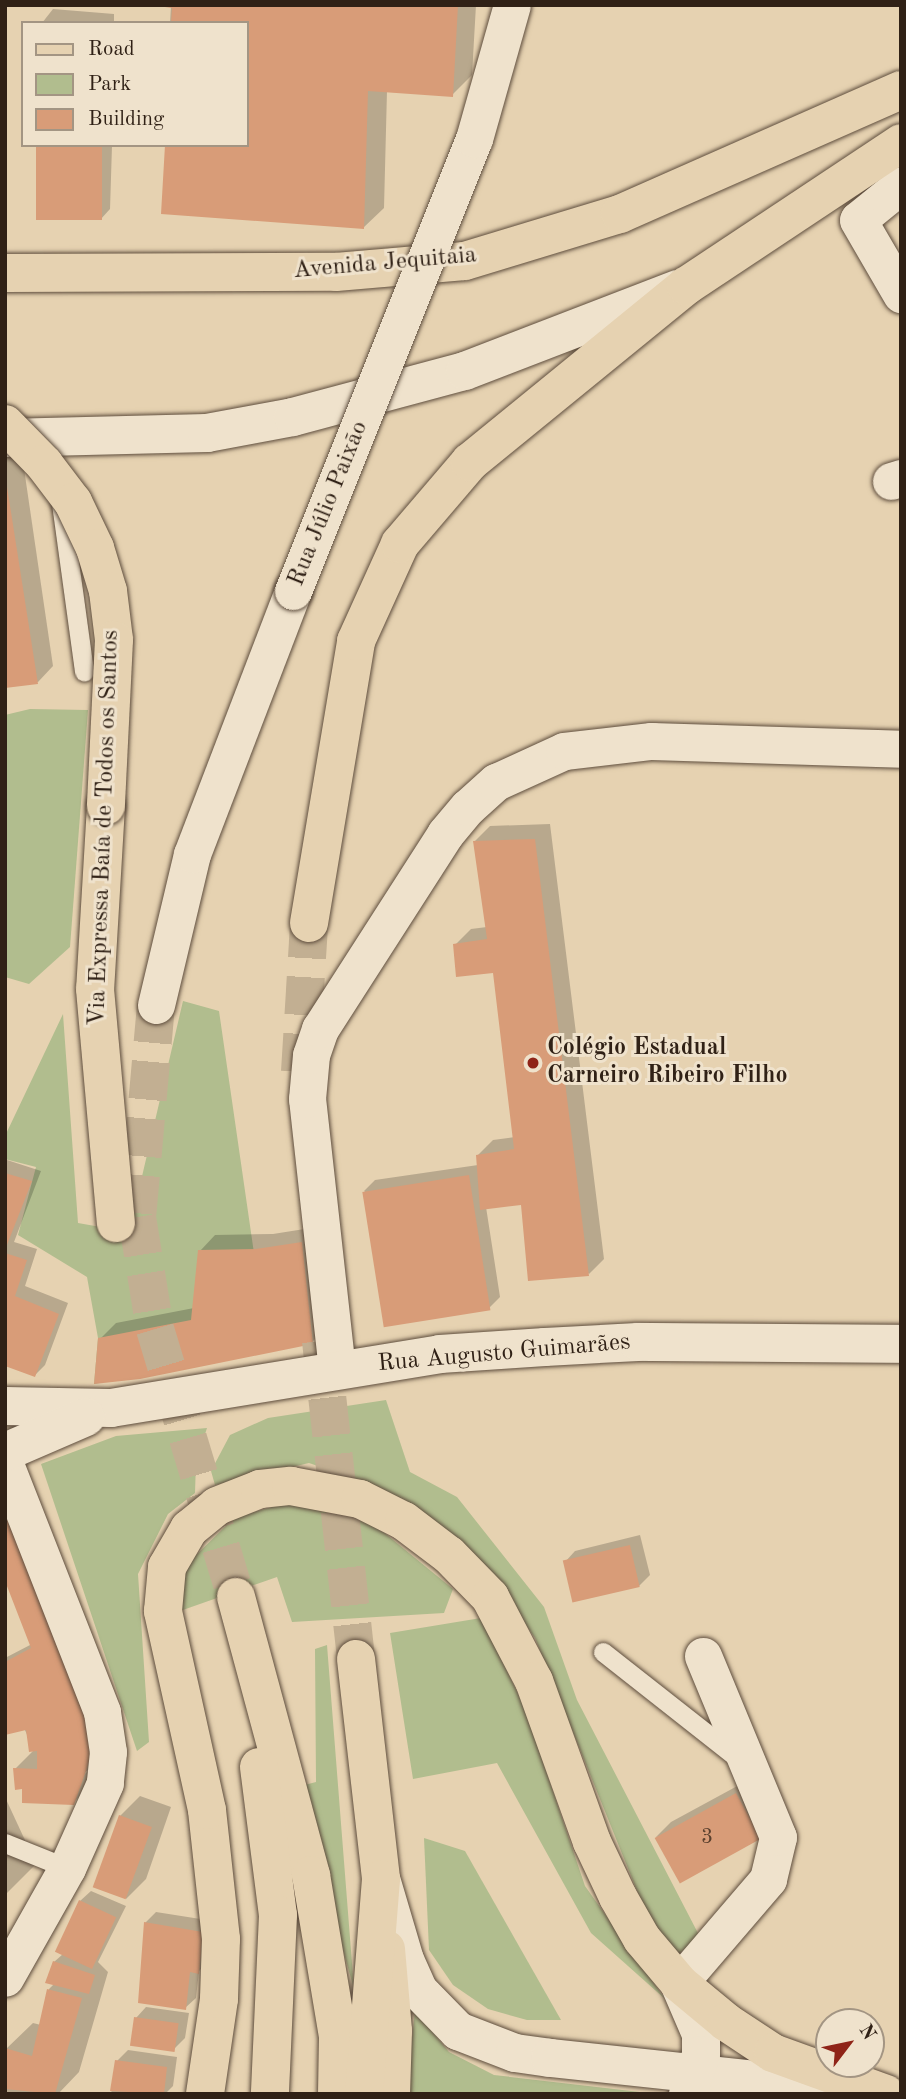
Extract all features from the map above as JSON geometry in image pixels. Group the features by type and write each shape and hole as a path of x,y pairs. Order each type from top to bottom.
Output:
{"main road":[{"name":"Avenida Jequitaia","path":"5,273 335,272 465,261 620,214 901,90"},
{"path":"309,923 356,641 369,604 400,544 479,454 686,286 901,143"},
{"name":"Via Expressa Baía de Todos os Santos","path":"5,424 44,464 73,502 95,548 108,591 114,640 95,989 116,1223"},
{"path":"205,2094 219,1999 221,1939 207,1810 168,1637 165,1585 172,1557 189,1529 217,1506 260,1489 320,1489 360,1499 413,1528 449,1555 490,1597 534,1681 592,1842 642,1940 679,1983 726,2022 773,2053 886,2094"},
{"path":"270,2094 278,1915 268,1817 225,1600 311,1875 338,2037 337,2094"},
{"path":"356,1659 381,1879 393,2031 391,2094"},
{"path":"364,2094 381,1879"},
{"path":"315,2094 317,1916"}],"street":[{"name":"Rua Júlio Paixão","path":"156,1005 192,854 293,591 474,139 512,5"},
{"path":"901,185 858,220 901,294"},
{"path":"5,438 206,433 293,416 465,372 686,286"},
{"path":"337,1370 307,1099 311,1055 331,1011 468,807 496,782 564,751 651,741 901,749"},
{"name":"Rua Augusto Guimarães","path":"111,1408 440,1354 611,1343 901,1344"},
{"path":"5,1406 111,1408"},
{"path":"5,1452 111,1408"},
{"path":"5,1464 102,1712 108,1752 105,1783 67,1868 5,1978"},
{"path":"693,2083 701,2034 679,1983 768,1879 778,1837 703,1656"},
{"path":"381,1879 405,1960 419,1991 458,2031 515,2053 693,2083 880,2094"}],"lane":[{"path":"51,437 84,671"},
{"path":"603,1652 749,1767"},
{"path":"5,1843 67,1868"}],"green space":[{"path":"30,709 88,710 70,947 29,984 5,977 5,715"},
{"path":"183,1001 219,1011 268,1350 94,1384 98,1338 87,1277 18,1235 36,1167 5,1159 5,1136 63,1014 78,1223 129,1232"},
{"path":"386,1400 410,1472 457,1497 544,1607 577,1700 700,1937 676,1956 646,1913 535,1638 484,1565 370,1484 309,1463 215,1485 211,1471 230,1435 268,1418"},
{"path":"207,1428 196,1462 195,1493 168,1514 138,1574 149,1742 137,1751 41,1464 116,1436"},
{"path":"287,1503 365,1517 453,1589 444,1613 292,1622 277,1577 180,1611 183,1568 235,1517"},
{"path":"481,1618 524,1706 585,1886 665,1999 591,1933 497,1763 413,1779 390,1633"},
{"path":"327,1645 354,1989 297,1787 316,1782 315,1649"},
{"path":"424,1838 465,1851 561,2020 527,2020 488,2009 453,1985 429,1950"},
{"path":"415,2011 449,2052 494,2075 657,2094 406,2094"}],"building":[{"path":"151,5 458,5 453,97 368,91 364,229 161,214 165,147 248,147 248,21 171,21 172,8"},
{"path":"36,147 102,147 102,220 36,220"},
{"path":"5,474 38,684 5,688"},
{"name":"Colégio Estadual Carneiro Ribeiro Filho","path":"535,839 589,1276 528,1281 521,1205 480,1210 476,1155 514,1149 493,973 456,977 453,944 487,939 473,841"},
{"path":"5,1173 32,1181 5,1250"},
{"path":"469,1175 490,1310 384,1327 362,1192"},
{"path":"302,1242 313,1344 140,1379 94,1384 98,1338 191,1320 198,1250 256,1249"},
{"path":"5,1253 27,1260 15,1296 59,1314 35,1377 5,1366"},
{"path":"5,1506 69,1661 94,1748 74,1805 22,1803 22,1789 15,1790 13,1768 37,1769 37,1751 29,1752 26,1730 5,1735 5,1662 31,1648 5,1581"},
{"path":"630,1545 640,1587 572,1602 563,1561"},
{"path":"736,1793 761,1838 680,1884 655,1838"},
{"path":"119,1815 152,1827 126,1899 93,1887"},
{"path":"79,1900 116,1917 92,1969 55,1952"},
{"path":"144,1922 203,1932 199,1974 190,1972 186,2010 138,2003"},
{"path":"53,1961 95,1975 89,1994 45,1983"},
{"path":"47,1989 82,1998 55,2094 5,2089 5,2048 32,2056"},
{"path":"134,2017 179,2023 175,2052 130,2046"},
{"path":"115,2060 167,2067 164,2094 110,2091"}],"tunnel":[{"path":"300,1072 309,923"},
{"path":"156,1005 137,1217 155,1329 236,1597"},
{"path":"321,1341 356,1659"}],"place":[{"name":"Colégio Estadual Carneiro Ribeiro Filho","path":"533,1063"}]}
